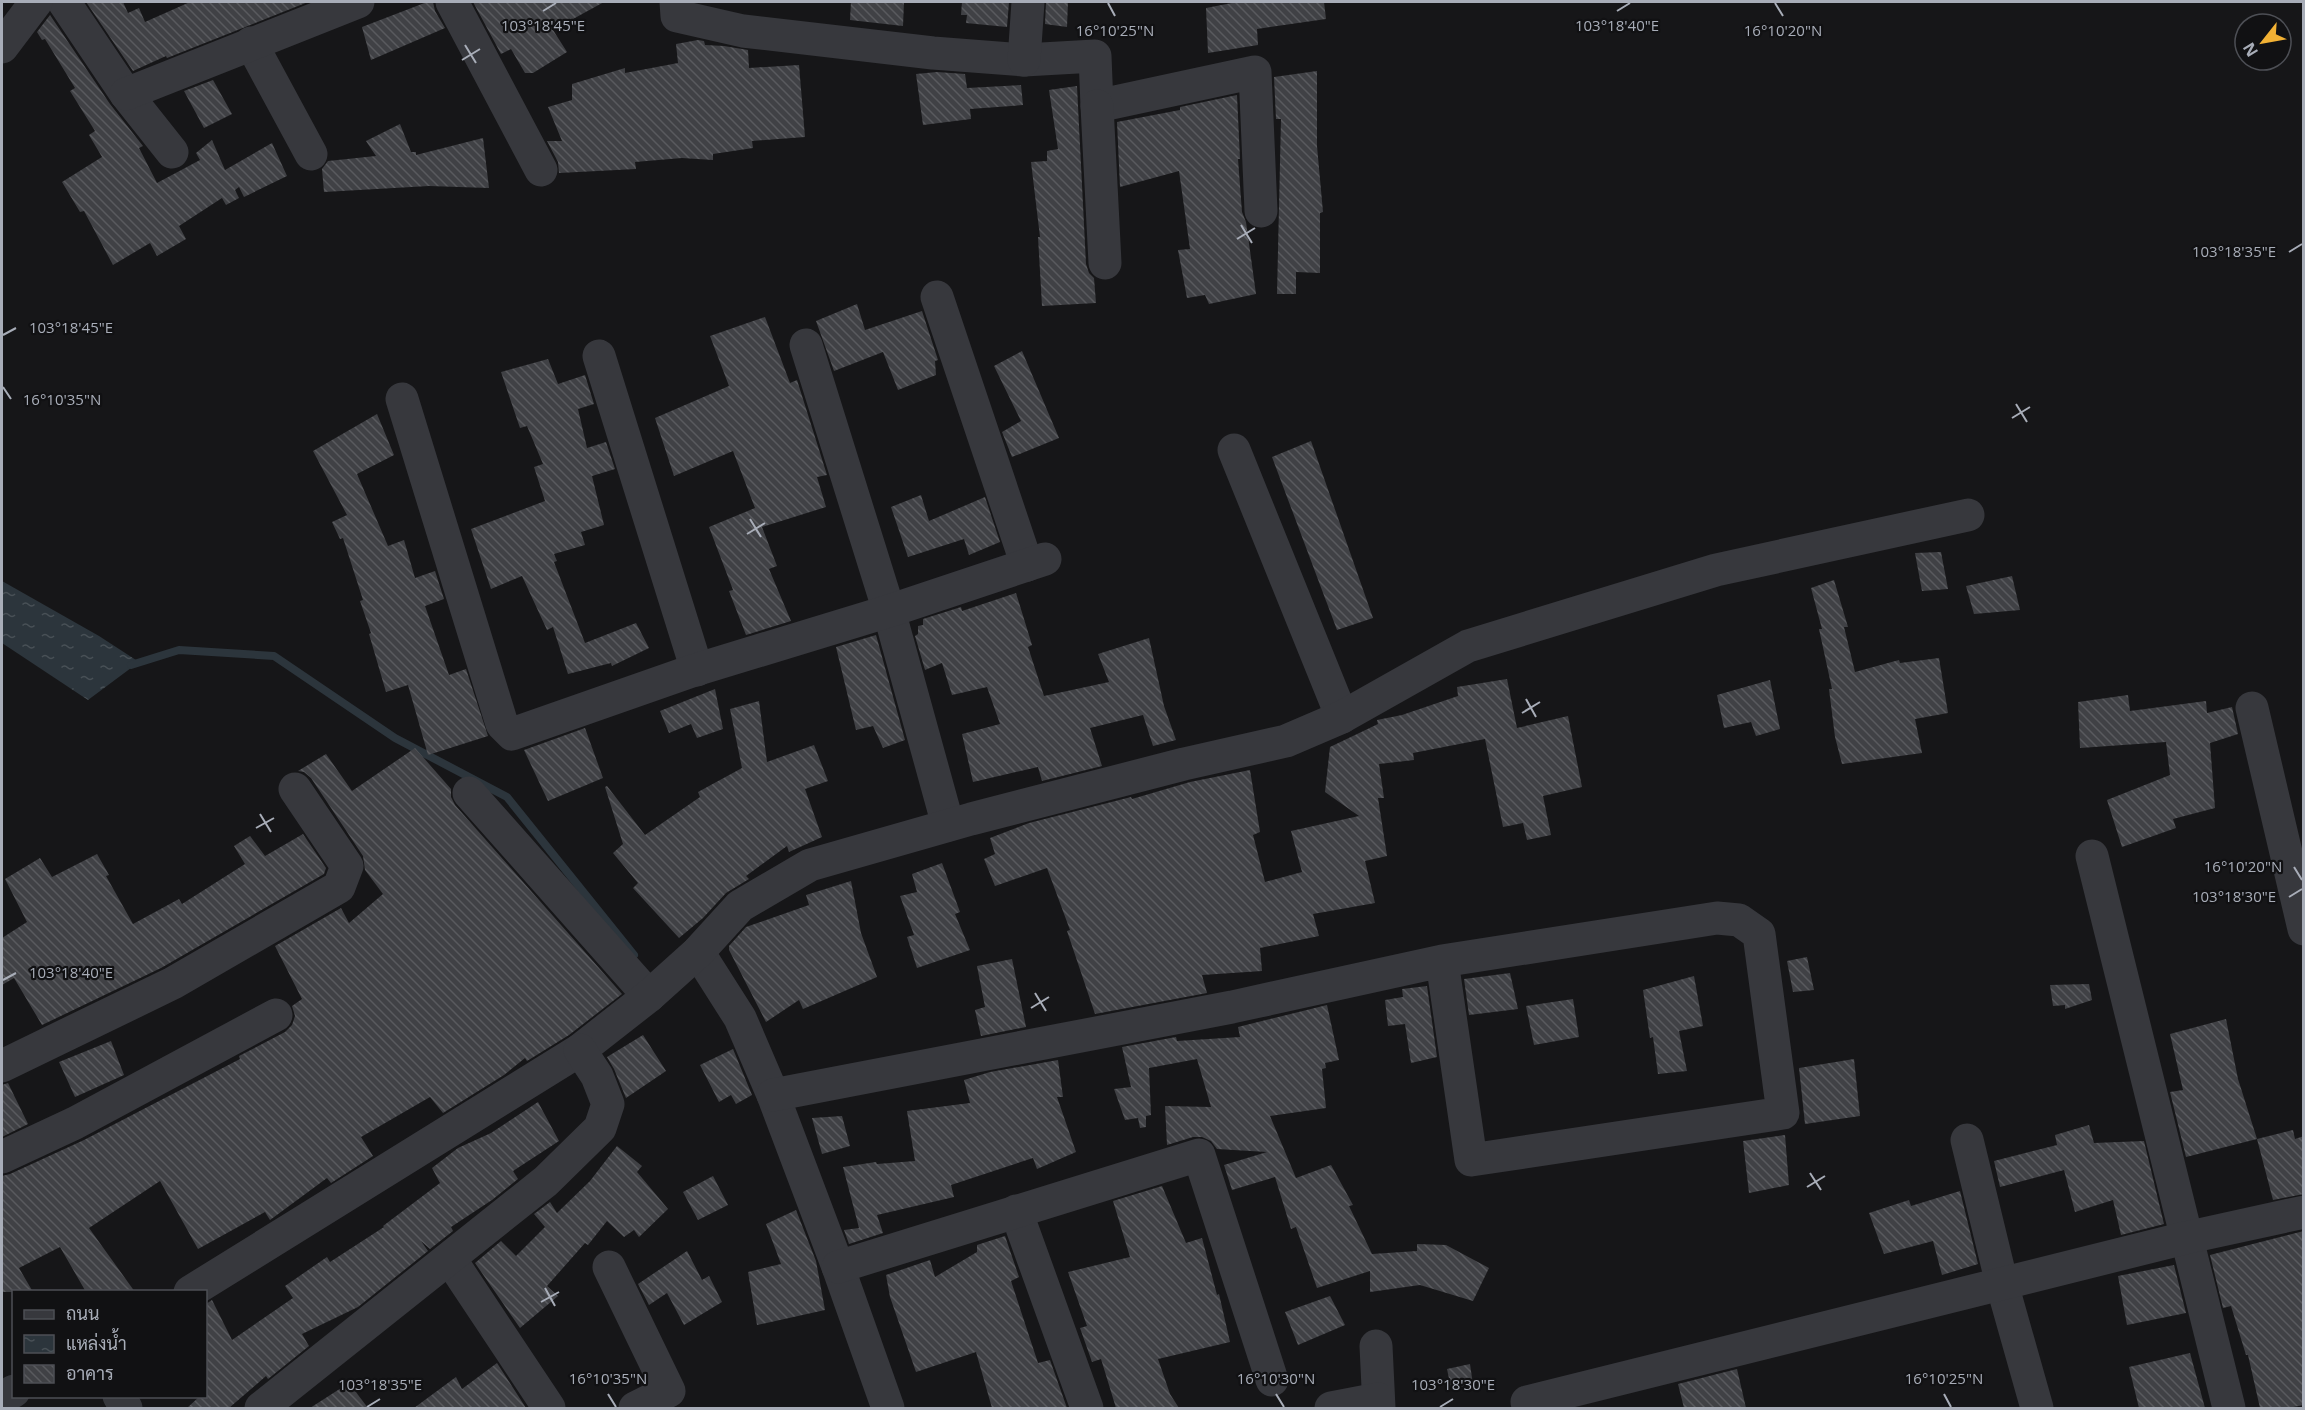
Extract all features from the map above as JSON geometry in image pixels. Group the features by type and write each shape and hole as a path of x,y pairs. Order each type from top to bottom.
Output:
{"street":[{"path":"2,46 36,2"},
{"path":"64,2 126,94 172,152"},
{"path":"126,94 358,2"},
{"path":"452,2 541,170"},
{"path":"676,2 677,16 743,31 933,53 1024,60 1095,56 1106,263"},
{"path":"1024,60 1028,2"},
{"path":"251,43 311,154"},
{"path":"1097,106 1255,72 1261,211"},
{"path":"402,399 502,724 512,734 697,670 889,611 1036,562 938,297"},
{"path":"806,345 889,611 948,825"},
{"path":"598,356 697,670"},
{"path":"1234,450 1342,717"},
{"path":"193,1290 580,1050 648,996 698,952 740,906 810,866 948,825 1184,764 1286,741 1342,717 1468,646 1716,570 1968,514"},
{"path":"2252,708 2304,929"},
{"path":"2,1066 173,983 339,887 347,866 295,789"},
{"path":"469,793 648,996"},
{"path":"2092,856 2229,1408"},
{"path":"773,1095 1221,1009 1442,961 1717,918 1739,920 1759,934 1783,1113 1472,1160 1442,961"},
{"path":"698,952 740,1018 773,1095 888,1408"},
{"path":"2,1157 75,1123 276,1015"},
{"path":"261,1408 546,1181 600,1128 608,1104 597,1076 580,1050"},
{"path":"1967,1140 2002,1284 2037,1408"},
{"path":"838,1267 1199,1155 1272,1380"},
{"path":"1016,1212 1087,1408"},
{"path":"1529,1408 1527,1402 2185,1238 2304,1212"},
{"path":"450,1259 549,1408"},
{"path":"609,1267 669,1391 635,1408"},
{"path":"1331,1408 1378,1404 1376,1346"}],"water":[{"path":"2,581 99,636 139,662 88,700 2,643"}],"building":[{"path":"86,2 123,2 128,13 139,8 145,22 190,2 308,2 167,58 166,56 133,71"},
{"path":"427,2 433,2 435,11 445,28 371,60 362,27"},
{"path":"473,2 604,2 553,30 567,52 533,73 525,73 511,49 501,54"},
{"path":"851,2 904,2 903,26 850,20"},
{"path":"962,2 1009,2 1007,27 966,23 967,15 961,15"},
{"path":"1046,2 1068,2 1067,27 1045,24"},
{"path":"1237,2 1324,2 1326,19 1257,29 1258,45 1208,53 1206,8"},
{"path":"50,15 110,104 143,146 139,148 157,183 200,160 196,153 212,140 225,170 272,143 287,176 244,197 239,187 235,190 239,198 226,205 222,198 179,226 186,239 157,256 150,243 113,265 84,211 80,212 62,182 102,157 89,135 95,131 70,91 75,88 45,39 42,40 37,32"},
{"path":"704,41 705,45 748,50 749,68 799,65 805,137 752,141 753,148 713,154 713,160 682,158 635,162 636,169 559,173 558,162 547,141 562,141 548,107 572,100 572,84 625,68 625,73 678,63 676,44"},
{"path":"1317,71 1317,146 1323,212 1320,213 1320,273 1296,272 1296,294 1277,294 1281,119 1276,119 1274,77"},
{"path":"937,72 965,74 967,88 1021,85 1023,105 970,109 971,119 923,125 916,74"},
{"path":"213,80 232,114 204,128 184,91"},
{"path":"1077,86 1086,264 1089,273 1094,278 1096,303 1042,306 1038,237 1040,237 1031,162 1047,161 1047,151 1058,149 1049,90"},
{"path":"1237,95 1242,212 1246,222 1256,294 1209,304 1205,295 1187,298 1178,250 1190,249 1179,171 1120,187 1117,122 1180,110 1180,107"},
{"path":"400,124 411,152 416,152 416,155 483,138 489,188 429,186 324,192 322,169 328,161 376,156 366,141"},
{"path":"857,304 865,330 922,311 938,360 935,361 936,375 898,390 883,352 834,371 816,321"},
{"path":"765,317 790,383 797,380 827,475 817,477 826,507 762,527 777,566 769,569 791,621 746,635 729,591 733,590 709,527 755,508 733,451 674,476 655,418 729,386 710,336"},
{"path":"1022,351 1059,438 1012,457 1002,432 1021,421 994,366"},
{"path":"548,359 558,384 585,375 594,404 578,409 587,448 606,442 615,469 592,476 604,525 581,532 585,545 554,554 557,561 554,562 585,643 636,623 649,648 612,666 611,663 568,674 553,627 547,630 522,576 491,589 471,529 545,501 534,467 543,464 527,426 520,428 501,372"},
{"path":"377,414 394,455 357,474 388,546 404,540 415,578 435,571 444,599 425,606 449,675 466,669 488,736 428,755 408,685 386,692 360,601 363,600 343,538 340,539 332,522 347,515 313,451"},
{"path":"1311,441 1373,618 1337,630 1272,457"},
{"path":"921,495 929,521 985,497 1000,542 969,555 964,539 908,557 891,507"},
{"path":"1941,552 1948,589 1922,591 1915,553"},
{"path":"2012,576 2020,610 1974,614 1966,586"},
{"path":"1834,580 1848,627 1844,627 1855,672 1899,660 1900,663 1939,658 1948,713 1915,719 1922,753 1842,764 1835,737 1829,689 1832,689 1819,629 1822,629 1811,588"},
{"path":"1016,593 1032,645 1028,647 1044,696 1109,682 1098,654 1149,638 1164,706 1176,740 1153,746 1143,715 1090,728 1102,766 1042,781 1038,767 973,782 962,734 1000,724 987,687 952,695 942,663 925,670 915,636 918,634 918,626 923,625 923,619 961,607 962,611"},
{"path":"876,635 905,740 883,748 873,726 856,730 836,647"},
{"path":"1507,679 1517,728 1568,716 1582,787 1543,796 1551,835 1527,840 1523,823 1503,827 1485,739 1413,753 1414,760 1379,764 1384,798 1378,798 1387,856 1365,861 1375,903 1313,914 1319,936 1260,948 1262,971 1202,975 1207,993 1095,1014 1067,931 1070,930 1047,868 995,886 984,859 995,854 990,838 1029,823 1131,797 1132,799 1190,782 1250,770 1260,832 1253,835 1265,882 1302,872 1291,831 1359,816 1325,792 1330,747 1378,724 1377,720 1402,715 1458,696 1457,687"},
{"path":"1770,680 1780,729 1756,736 1751,722 1724,728 1717,695"},
{"path":"715,689 723,729 697,738 691,724 669,733 660,711"},
{"path":"2128,695 2130,711 2206,701 2207,713 2232,707 2238,734 2210,743 2215,808 2173,819 2176,828 2122,847 2107,800 2170,775 2166,742 2080,748 2078,702"},
{"path":"759,701 767,762 814,745 828,781 805,789 822,837 789,852 787,846 746,876 749,879 726,893 703,918 679,938 633,888 638,883 613,853 623,844 605,787 607,786 645,835 700,797 698,792 742,768 730,709"},
{"path":"585,728 603,778 548,801 524,750"},
{"path":"415,748 451,789 451,797 455,805 622,994 569,1035 527,1061 525,1058 504,1075 443,1113 430,1097 361,1137 373,1156 331,1183 327,1178 270,1220 265,1212 198,1249 160,1181 89,1228 134,1290 85,1290 60,1247 19,1268 32,1290 2,1292 2,1176 84,1140 240,1059 239,1056 285,1032 292,1025 295,1016 292,1006 302,999 275,946 341,908 349,923 383,894 365,870 363,856 311,778 304,772 298,771 326,754 352,791"},
{"path":"303,834 326,868 324,874 161,968 42,1025 14,978 2,985 2,938 27,922 5,879 40,858 52,877 97,854 109,875 106,876 133,924 179,899 182,904 245,864 234,846 250,836 265,856"},
{"path":"942,863 960,912 955,914 970,950 917,968 907,937 914,935 900,896 917,892 912,874"},
{"path":"851,881 861,933 877,977 803,1009 799,1000 766,1022 729,946 746,927 809,905 806,895"},
{"path":"1807,957 1814,990 1793,992 1787,961"},
{"path":"1012,959 1026,1027 981,1036 975,1010 985,1007 977,966"},
{"path":"1510,973 1518,1009 1469,1015 1464,979"},
{"path":"1694,976 1703,1026 1679,1031 1687,1071 1658,1074 1643,990"},
{"path":"2089,984 2092,1000 2065,1009 2065,1005 2053,1006 2050,985"},
{"path":"1427,986 1437,1057 1411,1063 1405,1024 1388,1026 1385,1000 1403,997 1402,989"},
{"path":"1573,999 1579,1037 1534,1045 1526,1006"},
{"path":"1327,1005 1339,1060 1325,1063 1326,1068 1322,1069 1326,1108 1270,1116 1296,1178 1331,1165 1353,1205 1349,1206 1372,1254 1417,1251 1417,1244 1446,1245 1489,1268 1473,1301 1420,1285 1370,1292 1370,1271 1317,1288 1296,1227 1291,1229 1275,1177 1232,1190 1224,1165 1267,1152 1217,1149 1211,1141 1202,1137 1193,1137 1167,1145 1165,1106 1211,1107 1197,1059 1149,1068 1151,1115 1146,1116 1146,1127 1140,1128 1138,1118 1125,1120 1114,1089 1131,1087 1122,1047 1176,1037 1177,1041 1240,1037 1238,1027"},
{"path":"2226,1019 2238,1079 2257,1139 2186,1157 2170,1092 2183,1090 2170,1034"},
{"path":"643,1035 666,1071 626,1098 607,1057"},
{"path":"111,1041 124,1075 75,1097 59,1062"},
{"path":"733,1049 752,1095 736,1104 731,1095 719,1102 700,1065"},
{"path":"1854,1059 1860,1116 1805,1124 1799,1068"},
{"path":"1058,1060 1063,1097 1057,1097 1076,1152 1037,1169 1033,1158 951,1185 954,1197 877,1215 883,1233 849,1244 844,1230 859,1228 843,1167 876,1162 877,1164 915,1161 907,1111 970,1103 964,1080 990,1072"},
{"path":"8,1083 28,1124 2,1137 2,1085"},
{"path":"538,1102 559,1141 513,1171 518,1179 492,1200 451,1227 453,1231 430,1249 421,1241 428,1251 358,1307 302,1334 309,1346 268,1379 266,1376 229,1408 187,1408 198,1398 207,1398 207,1303 212,1300 232,1340 293,1298 285,1286 327,1257 330,1262 384,1227 440,1183 432,1168 458,1148 491,1133"},
{"path":"842,1116 850,1146 822,1154 812,1118"},
{"path":"2089,1125 2094,1143 2144,1141 2164,1224 2121,1235 2113,1200 2075,1212 2064,1170 2000,1187 1994,1161 2057,1145 2055,1135"},
{"path":"2293,1130 2295,1139 2304,1136 2304,1194 2273,1200 2257,1139"},
{"path":"1785,1135 1789,1185 1749,1193 1743,1141"},
{"path":"617,1146 642,1166 637,1172 668,1209 639,1237 634,1230 624,1237 607,1221 588,1245 585,1243 547,1286 558,1296 520,1328 475,1263 501,1241 516,1256 545,1227 534,1214 550,1202 557,1213 590,1181"},
{"path":"713,1176 728,1205 698,1220 683,1192"},
{"path":"1162,1186 1186,1243 1202,1238 1217,1295 1219,1294 1230,1342 1158,1359 1170,1394 1179,1408 1116,1408 1101,1359 1092,1362 1080,1328 1087,1326 1068,1272 1130,1257 1113,1201"},
{"path":"1960,1191 1978,1264 1942,1275 1933,1241 1884,1254 1869,1213 1909,1200 1911,1206"},
{"path":"796,1210 816,1261 825,1310 757,1325 748,1272 781,1264 766,1224"},
{"path":"2304,1231 2304,1405 2288,1408 2260,1408 2248,1355 2246,1355 2231,1306 2223,1308 2210,1255"},
{"path":"1005,1236 1019,1277 1011,1281 1038,1363 1050,1360 1067,1408 992,1408 976,1352 916,1372 890,1297 886,1275 930,1260 935,1277 977,1252 977,1245"},
{"path":"687,1251 702,1280 709,1276 722,1302 684,1325 667,1293 649,1305 638,1284"},
{"path":"2174,1265 2186,1313 2127,1325 2118,1276"},
{"path":"1330,1296 1345,1325 1298,1345 1285,1312"},
{"path":"2190,1353 2205,1408 2139,1408 2129,1367"},
{"path":"497,1363 526,1408 414,1408 456,1377 462,1389"},
{"path":"1470,1364 1473,1385 1451,1388 1447,1369"},
{"path":"1737,1369 1746,1408 1684,1408 1678,1384"},
{"path":"349,1383 368,1408 310,1408"}],"waterway":[{"path":"131,665 179,650 274,656 395,738 507,797 634,955"}]}
